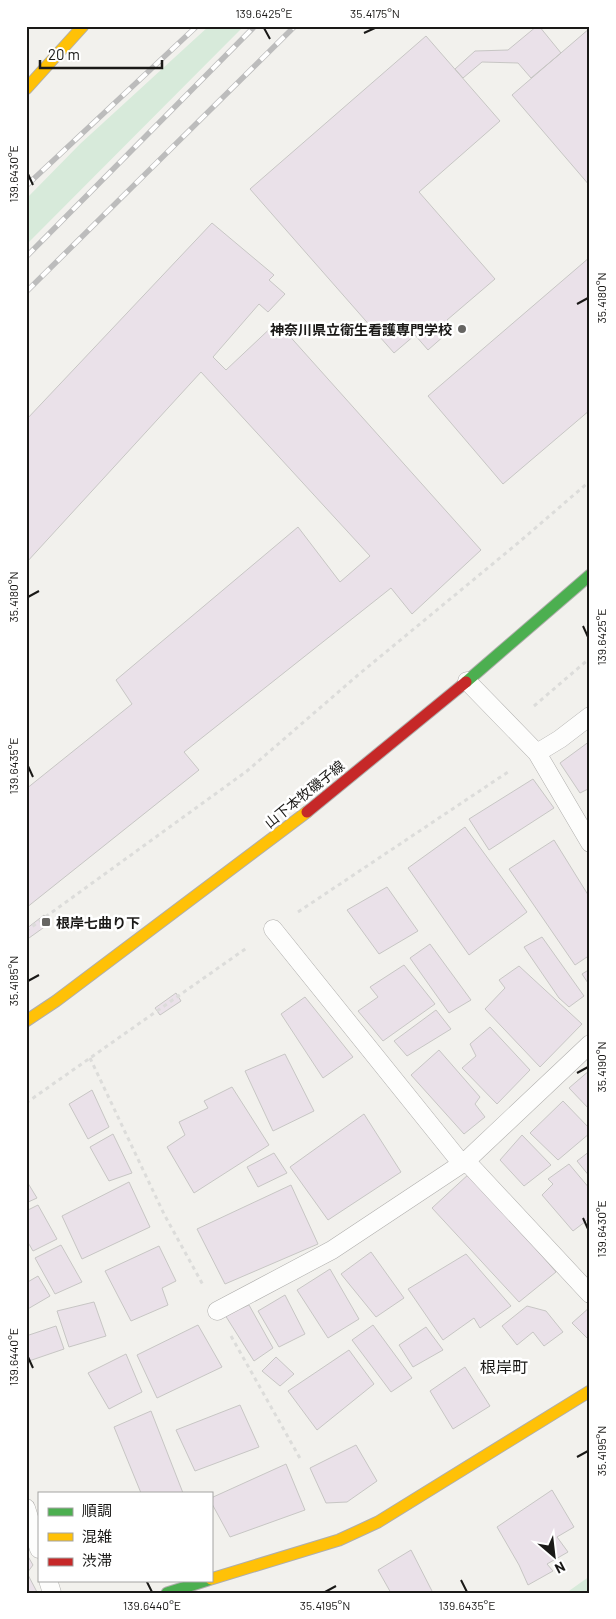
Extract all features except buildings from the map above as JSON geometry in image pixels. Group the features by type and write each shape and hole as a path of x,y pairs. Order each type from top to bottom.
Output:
{"main road":[{"path":"26,90 84,26"},
{"name":"山下本牧磯子線","path":"26,1021 56,1001 284,830 467,681 590,576"},
{"path":"212,1579 339,1540 378,1522 590,1391"},
{"path":"167,1593 203,1582"}],"lane":[{"path":"467,681 537,753 590,843"},
{"path":"537,753 560,739 590,716"},
{"path":"273,929 458,1159 466,1161 590,1294"},
{"path":"217,1312 332,1250 466,1161 590,1044"},
{"path":"26,1508 38,1546"}],"path":[{"path":"26,931 247,771 590,481"},
{"path":"511,726 590,658"},
{"path":"90,1058 164,1214 301,1460"}],"green space":[{"path":"209,26 244,26 26,245 26,199 80,144"},
{"path":"590,1576 590,1593 566,1593"}],"railway":[{"path":"26,186 197,26"},
{"path":"26,257 255,26"},
{"path":"26,292 295,26"}],"traffic: fast":[{"path":"466,682 590,575"},
{"path":"167,1593 202,1582"}],"traffic: slow":[{"path":"26,89 83,26"},
{"path":"26,1021 56,1001 307,812"},
{"path":"212,1579 339,1540 378,1522 590,1391"}],"traffic: jam":[{"path":"307,812 466,682"}],"place":[{"name":"神奈川県立衛生看護専門学校","path":"462,329"},
{"name":"根岸七曲り下","path":"46,922"}],"district":[{"name":"根岸町","path":"504,1366"}]}
